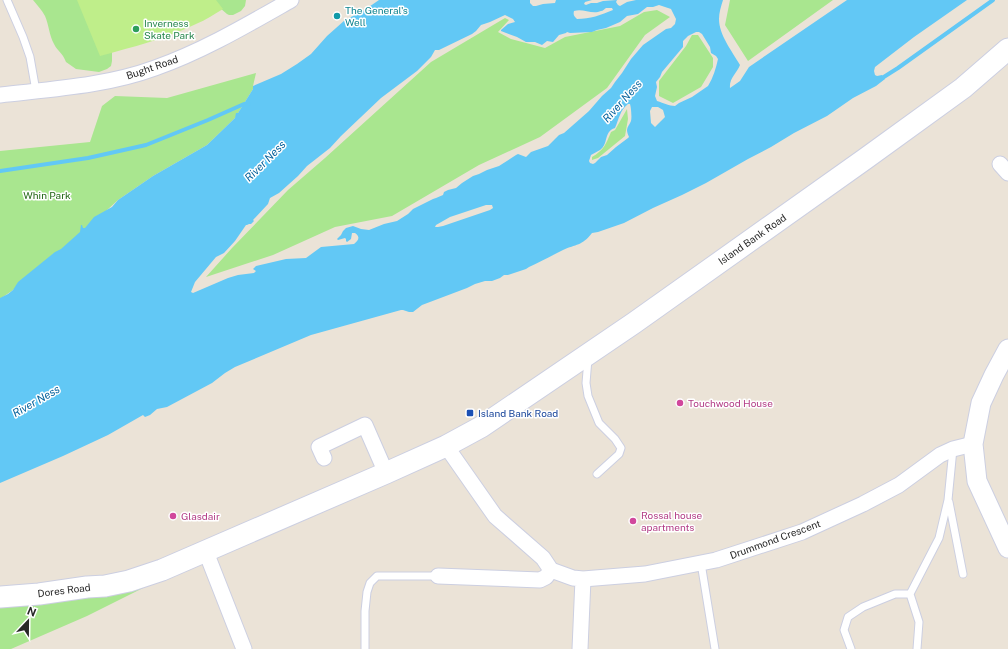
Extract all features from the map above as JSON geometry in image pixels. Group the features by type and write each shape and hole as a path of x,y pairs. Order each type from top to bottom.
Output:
{"main road":[{"name":"Island Bank Road","path":"105,586 162,570 206,552 446,446 481,427 846,173 963,88 1008,49"},
{"name":"Dores Road","path":"0,597 105,586"}],"street":[{"name":"Bught Road","path":"0,95 109,81 155,68 191,54 291,0"},
{"path":"1008,348 981,403 973,444 977,481 1008,548"},
{"path":"324,458 319,447 366,426 386,473"},
{"name":"Drummond Crescent","path":"550,570 573,578 583,579 645,574 716,560 802,532 856,507 899,484 940,455 953,449 973,444"},
{"path":"438,576 540,580 546,577 550,570 542,558 495,516 446,446"},
{"path":"206,552 244,649"},
{"path":"580,649 583,579"}],"lane":[{"path":"7,0 30,57 36,91"},
{"path":"588,354 586,382 588,396 599,423 615,438 621,448 619,454 597,474"},
{"path":"917,649 918,622 910,594 939,538 948,500 953,449"},
{"path":"948,500 964,574"},
{"path":"701,563 715,649"},
{"path":"365,649 365,611 370,583 377,576 438,576"},
{"path":"851,649 844,630 848,616 863,607 895,594 910,594"}],"green space":[{"path":"33,0 83,0 112,49 111,66 99,72 76,69 66,62 52,41 45,16"},
{"name":"Inverness Skate Park","path":"77,0 216,0 223,9 203,21 173,34 100,56"},
{"path":"208,0 246,0 245,6 241,11 233,15 229,15"},
{"path":"730,0 833,0 748,61 725,25"},
{"path":"657,10 670,17 645,35 607,88 540,137 479,165 392,216 335,227 273,255 206,277 288,190 431,62 505,18 509,20 498,32 511,39 545,48 565,37 620,26 644,12"},
{"path":"692,35 698,35 713,58 713,67 701,87 673,103 659,96 659,81 686,46"},
{"name":"Whin Park","path":"256,73 253,89 235,118 207,145 153,176 118,200 70,244 0,299 0,151 90,142 102,106 115,96 167,98"},
{"path":"627,109 628,119 625,136 598,158 592,160 592,157 604,146 611,132 615,130"},
{"path":"145,587 87,616 11,649 0,649 0,607"}],"water":[{"name":"River Ness","path":"379,0 530,0 530,3 533,6 536,6 555,3 556,0 592,0 585,2 584,4 586,5 603,1 617,0 616,2 620,6 627,2 636,0 723,0 719,14 721,31 726,43 740,65 732,78 730,88 740,81 749,67 847,0 967,0 914,37 875,67 875,75 882,75 885,79 876,86 853,98 827,116 682,195 624,223 592,233 582,243 563,250 526,269 504,275 492,281 485,281 475,284 422,305 413,312 401,310 311,335 235,367 212,383 167,407 157,409 145,417 143,415 108,435 0,483 0,298 13,290 18,282 55,252 61,249 80,232 81,225 85,228 94,217 112,207 118,200 153,176 207,145 235,118 236,113 238,113 253,89 253,86 281,74 297,64 311,54 327,36 345,20 363,11","holes":["659,5 671,9 676,19 675,24 643,45 631,59 611,88 589,111 564,133 559,135 548,146 531,152 526,157 518,154 499,166 473,176 456,188 448,190 444,192 443,195 413,209 397,221 369,230 353,226 346,228 337,239 345,238 347,242 351,239 352,233 355,233 358,236 358,239 354,244 321,247 306,258 286,259 256,266 253,269 256,271 254,273 228,278 193,293 191,292 195,282 216,257 224,253 235,241 246,225 251,224 254,221 253,220 268,204 270,198 279,193 307,166 330,148 381,98 417,71 431,57 435,50 439,50 472,34 481,25 505,15 513,19 515,22 508,24 501,31 526,42 535,42 542,45 547,41 553,42 559,35 567,32 592,32 606,28 620,22 627,16 638,14 647,7","606,8 612,8 613,10 586,18 577,19 574,16 574,11 577,10 594,12 602,11","699,32 702,34 710,47 711,53 718,59 708,86 692,97 675,106 671,106 657,101 655,96 657,87 656,82 662,72 683,47 683,41 688,36","630,104 631,110 631,121 627,128 629,137 607,155 601,157 593,164 590,163 589,161 591,155 603,147 607,135 615,128 625,106","652,107 658,107 663,110 665,117 655,127 651,123 650,111","486,205 492,205 493,208 443,226 435,227 450,217"]}],"waterway":[{"path":"879,80 993,0"},
{"path":"0,171 88,158 146,145 244,104 249,104"}],"place":[{"name":"The General's Well","path":"337,16"},
{"name":"Inverness Skate Park","path":"136,29"},
{"name":"Touchwood House","path":"680,403"},
{"name":"Island Bank Road","path":"470,413"},
{"name":"Glasdair","path":"173,516"},
{"name":"Rossal house apartments","path":"633,521"}]}
